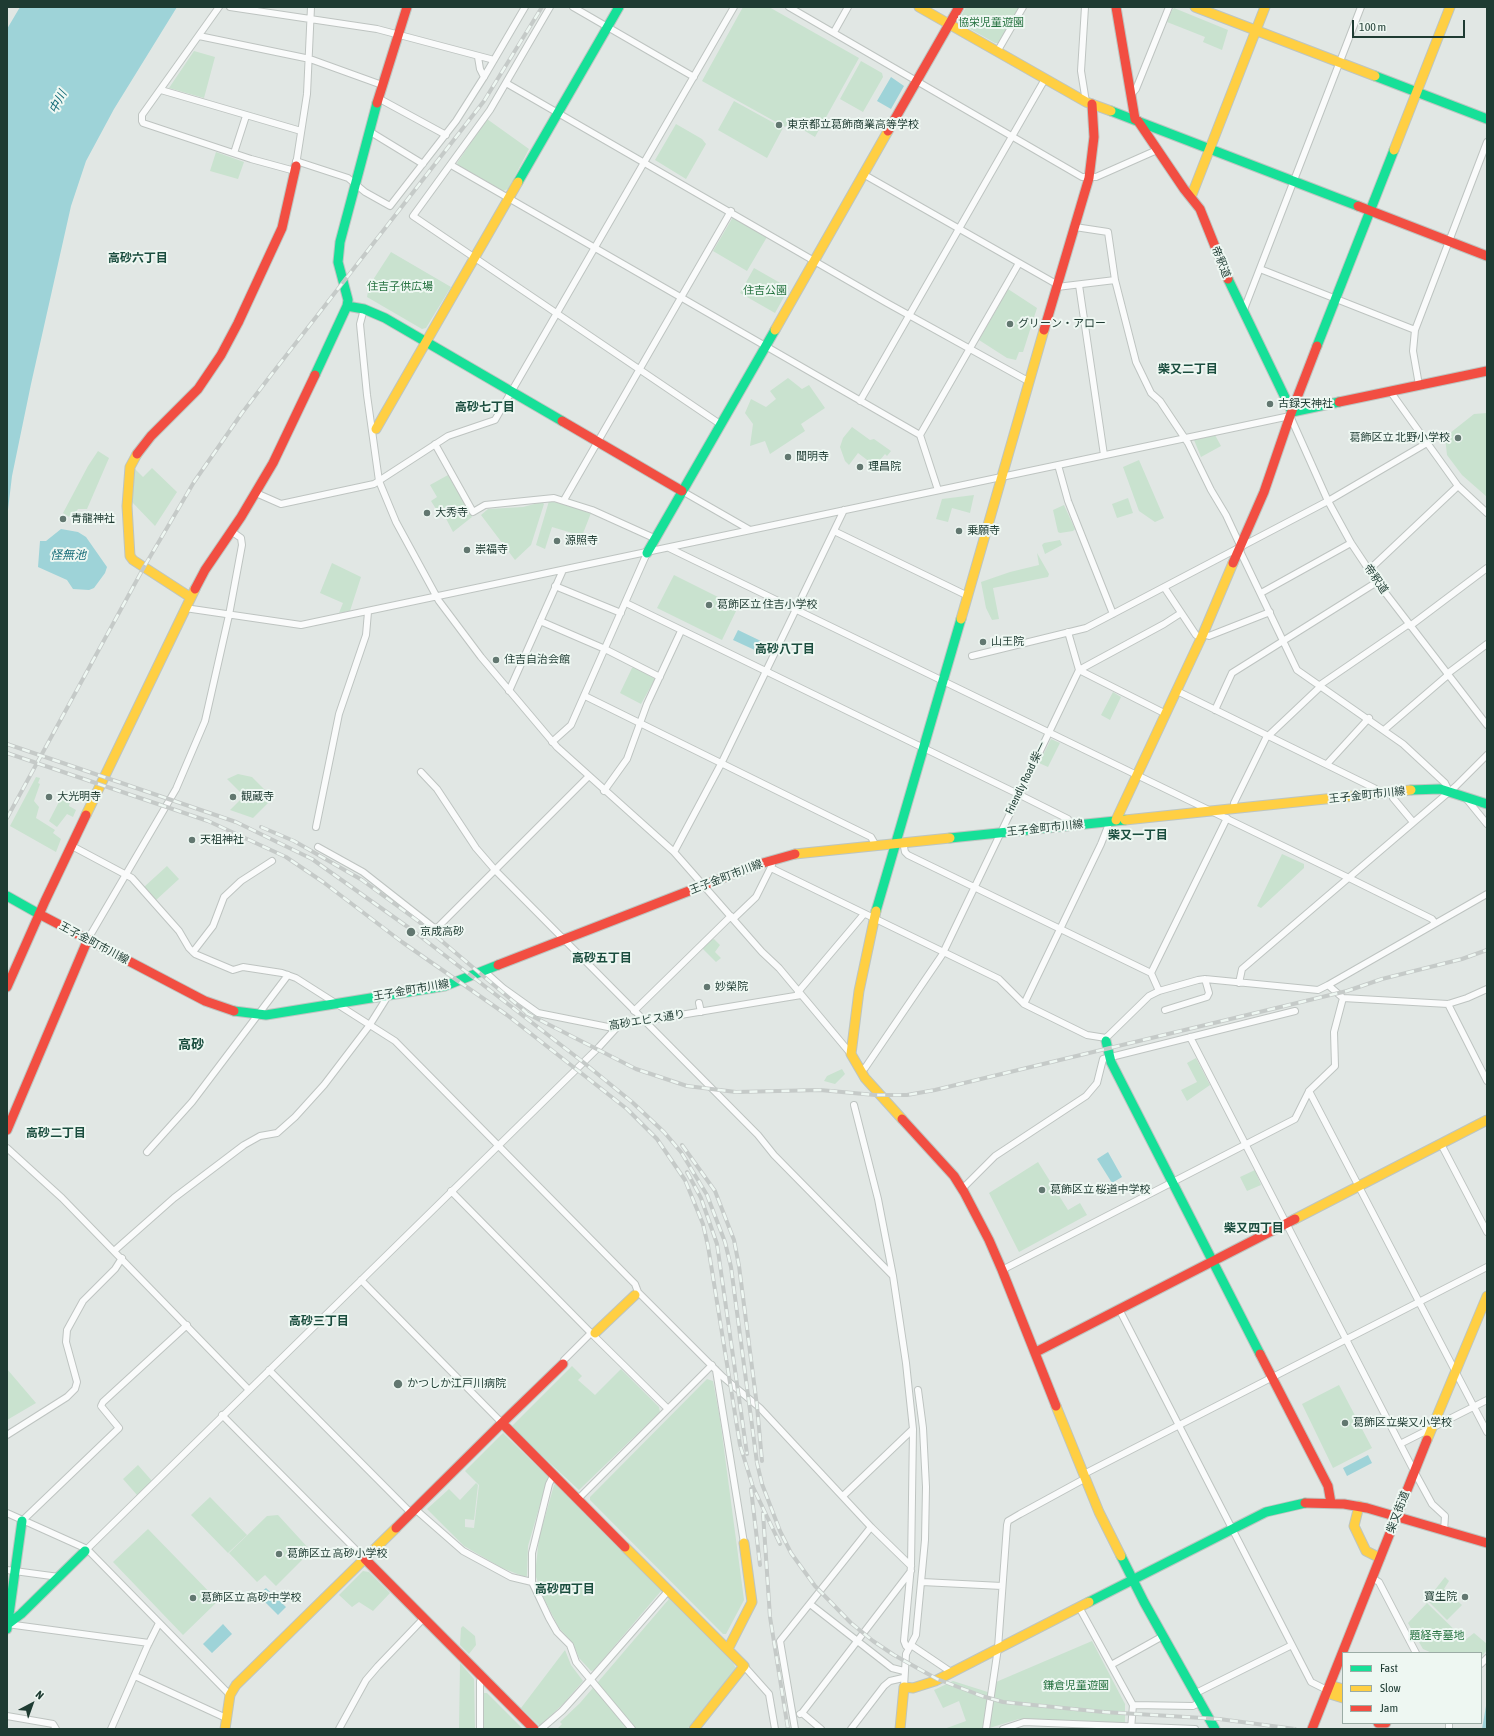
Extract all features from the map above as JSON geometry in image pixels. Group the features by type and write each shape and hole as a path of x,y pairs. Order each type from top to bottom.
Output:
{"street":[{"path":"220,7 142,115 143,123 234,154 348,178 365,192 390,206 446,135 484,77 525,7"},
{"path":"230,7 398,34 478,57 494,60"},
{"path":"190,597 133,560 130,556 128,545 127,506 130,467 135,456 151,436 198,389 221,355 238,323 282,228 289,203 301,131 310,59 311,7"},
{"path":"7,987 39,914 190,597 205,570 256,493 275,458 347,306 348,300 339,270 338,254 378,98 407,7"},
{"path":"550,7 482,121 413,216 720,424"},
{"path":"573,7 694,76"},
{"path":"374,433 510,199 619,7"},
{"path":"256,493 281,504 374,484 448,436 495,420 596,248 734,7"},
{"path":"789,7 1082,176 1089,178 1096,177 1157,150"},
{"path":"834,32 848,7"},
{"path":"919,7 1089,103 1210,148 1487,256"},
{"path":"552,742 571,725 654,538 959,7"},
{"path":"997,52 1023,7"},
{"path":"852,1054 856,1006 873,919 899,842 923,749 1002,477 1028,381 1058,286 1089,178 1094,137 1089,103 1081,71 1085,7"},
{"name":"帝釈道","path":"1116,7 1130,96 1137,120 1200,209 1223,270 1291,414 1328,501 1351,544 1377,582 1487,726"},
{"path":"1130,96 1136,89 1169,7"},
{"path":"1196,7 1487,120"},
{"path":"1191,198 1265,7"},
{"path":"1243,312 1361,7"},
{"path":"1024,1004 1177,691 1264,492 1291,414 1450,7"},
{"path":"199,36 310,59 382,86"},
{"path":"478,57 480,70 484,77"},
{"path":"860,401 1045,79"},
{"path":"506,83 731,211 910,316 1028,381"},
{"path":"161,90 301,131"},
{"path":"378,98 446,135"},
{"path":"234,154 246,116"},
{"path":"369,131 423,164"},
{"path":"1419,385 1413,351 1415,330 1487,142"},
{"path":"451,165 920,435 938,490"},
{"path":"863,174 1058,286 1079,285 1115,280"},
{"path":"564,500 599,442 731,211"},
{"path":"1075,227 1108,232 1115,280 1136,362 1151,394 1160,401 1188,442 1211,490 1226,515 1297,670 1369,718 1403,744 1445,783 1450,791"},
{"path":"920,435 1018,263"},
{"path":"1260,269 1415,330"},
{"path":"1079,285 1104,455"},
{"path":"347,306 364,309 386,318 750,530"},
{"path":"364,309 360,324 379,481 396,522 436,596 461,631 552,742 588,777 674,852 852,1054 861,1072 928,1146 962,1188 990,1240 1099,1512 1212,1728"},
{"path":"185,608 301,625 1002,477 1487,371"},
{"path":"1390,391 1458,486 1487,513"},
{"path":"435,444 473,512 485,505 510,503 547,497 564,500 592,510 654,538"},
{"path":"972,656 1086,628 1328,501 1427,444"},
{"path":"1058,465 1068,500 1113,614"},
{"path":"1369,570 1458,486"},
{"path":"674,852 721,764 844,510"},
{"path":"7,1130 88,939 176,789 205,720 229,615 242,542 241,538 232,531"},
{"path":"834,531 968,596"},
{"path":"1261,593 1351,544"},
{"path":"669,548 1211,810 1432,919 1435,924"},
{"path":"1234,808 1234,803 1268,735 1320,686 1410,625 1487,568"},
{"path":"509,691 562,570"},
{"path":"1215,710 1232,673 1377,582"},
{"path":"555,586 621,613"},
{"path":"1164,587 1196,635 1208,636 1270,612"},
{"path":"626,603 1068,819 1069,825"},
{"path":"316,827 338,714 366,635 368,612"},
{"path":"1079,670 1164,624 1181,613"},
{"path":"540,621 605,649 660,677"},
{"path":"604,791 627,759 660,677 682,631"},
{"path":"1068,632 1079,670 1166,714"},
{"path":"1384,730 1487,644"},
{"name":"Friendly Road 柴一","path":"861,1072 866,1068 942,953 1079,670"},
{"path":"1177,691 1327,764 1382,794"},
{"path":"584,696 871,837 875,844"},
{"path":"1327,764 1369,718"},
{"path":"1240,983 1242,969 1450,791 1487,755"},
{"path":"421,772 437,789 476,848 495,870 758,1135 774,1155 893,1276"},
{"path":"318,847 363,872 427,923 437,928 588,777"},
{"name":"王子金町市川線","path":"7,896 206,1002 233,1011 274,1014 386,994 445,986 704,885 771,864 799,853 1211,810 1432,789 1450,791 1487,804"},
{"path":"1392,793 1393,798 1413,822"},
{"path":"1465,797 1487,824"},
{"path":"1151,973 1227,818"},
{"path":"899,842 908,855 1151,973 1158,991"},
{"path":"72,846 132,878 179,931 193,952 233,970 243,967 288,975 301,980 396,1041 635,1284 637,1293 739,1392 760,1408 911,1568"},
{"path":"193,952 213,926 224,897 241,880 272,861"},
{"path":"634,1011 732,917 756,898 771,864 873,919 999,979 1024,1004 1087,1035 1106,1039"},
{"path":"1106,1039 1142,1002 1158,991 1205,979 1318,990 1487,894"},
{"path":"799,994 864,914"},
{"name":"高砂エビス通り","path":"484,971 503,988 541,1014 608,1027 799,994"},
{"path":"147,1152 192,1102 288,975"},
{"path":"1165,1010 1207,997 1209,993 1205,979"},
{"path":"1328,985 1343,998 1448,1004 1467,998 1487,989"},
{"path":"114,1251 155,1213 244,1146 260,1136 277,1133 295,1117 324,1085 370,1024 386,999 386,994"},
{"path":"1002,1270 1294,1119 1309,1091 1335,1066 1334,1032 1343,998"},
{"path":"699,1003 701,1012"},
{"path":"1448,1004 1487,1081"},
{"path":"962,1188 996,1156 1086,1096 1097,1082 1103,1059 1296,1011"},
{"path":"7,1626 59,1578 222,1415 599,1047 619,1025"},
{"path":"1190,1037 1245,1145 1287,1222 1414,1471 1432,1504 1445,1516 1444,1531"},
{"path":"1106,1039 1110,1057 1172,1182 1328,1486 1331,1503"},
{"path":"1309,1091 1360,1185 1487,1432"},
{"path":"854,1105 878,1199 893,1276 906,1363 913,1429 911,1568 904,1641 906,1646 952,1672"},
{"path":"1036,1352 1487,1120"},
{"path":"1441,1144 1487,1232"},
{"path":"7,1148 62,1198 249,1390"},
{"path":"451,1191 668,1409"},
{"path":"7,1435 67,1397 75,1389 77,1382 66,1342 67,1330 83,1301 115,1269 122,1258"},
{"path":"986,1729 998,1648 1008,1521 1085,1476 1179,1426 1487,1267"},
{"path":"361,1280 744,1666 769,1694 775,1729"},
{"path":"225,1729 230,1696 236,1685 563,1364 564,1360 637,1293"},
{"name":"柴又街道","path":"1342,1652 1431,1428 1487,1296"},
{"path":"1119,1309 1311,1682 1327,1690 1330,1694 1342,1698"},
{"path":"7,1626 11,1571 23,1521 119,1428 101,1406 103,1402 187,1326"},
{"path":"578,1499 668,1409 714,1367"},
{"path":"714,1367 744,1543 752,1602 728,1649"},
{"path":"269,1370 413,1511 463,1551 511,1577 532,1582"},
{"path":"900,1729 906,1654 916,1635 922,1582 926,1487 923,1428 918,1390"},
{"path":"1400,1444 1487,1400"},
{"path":"222,1415 534,1729"},
{"path":"843,1496 913,1429"},
{"path":"554,1474 549,1484 532,1553 532,1582 557,1632 570,1645 576,1662 632,1729"},
{"path":"851,1729 884,1686 890,1681 918,1686 952,1672 1253,1517 1279,1508 1307,1503 1331,1503 1359,1506 1487,1543"},
{"path":"1359,1506 1354,1526 1366,1550 1380,1558"},
{"path":"7,1513 86,1550 230,1696"},
{"path":"795,1729 780,1641 871,1527"},
{"path":"793,1717 802,1713 911,1568"},
{"path":"11,1571 59,1578"},
{"path":"1372,1578 1380,1582 1415,1652"},
{"path":"922,1582 1002,1586"},
{"path":"541,1729 562,1710 669,1590"},
{"path":"810,1604 892,1668 904,1671"},
{"path":"1079,1607 1133,1705 1132,1728"},
{"path":"339,1729 366,1680 424,1618"},
{"path":"111,1729 159,1623"},
{"path":"7,1626 149,1643"},
{"path":"1111,1665 1163,1636"},
{"path":"1194,1694 1292,1645"},
{"name":"柴又街道","path":"1312,1729 1342,1653"},
{"path":"694,1729 744,1666"},
{"path":"135,1676 226,1718"},
{"path":"480,1729 480,1681 483,1678"},
{"path":"1327,1690 1333,1686 1342,1689"},
{"path":"1133,1705 1193,1706 1199,1702"},
{"path":"802,1713 821,1729"},
{"path":"7,1716 53,1724 56,1729"},
{"path":"1003,1729 1024,1722 1060,1726 1195,1729"}],"green space":[{"path":"743,7 769,7 859,58 815,137 790,122 785,127 702,81"},
{"name":"協栄児童遊園","path":"966,7 1020,7 999,43 995,43 958,22"},
{"path":"1174,8 1228,30 1222,50 1203,42 1205,37 1167,22"},
{"path":"194,51 215,57 204,98 169,88"},
{"path":"861,61 882,73 883,77 863,112 840,99"},
{"path":"734,101 783,128 767,158 718,130"},
{"path":"487,119 529,149 508,189 503,191 457,163"},
{"path":"676,124 702,139 706,144 686,179 655,160"},
{"path":"216,152 244,162 238,179 210,171"},
{"path":"733,217 767,237 747,271 713,251"},
{"name":"住吉子供広場","path":"391,252 451,287 426,328 422,329 367,297 369,286"},
{"name":"住吉公園","path":"754,268 789,288 775,313 740,293"},
{"name":"グリーン・アロー","path":"1008,289 1037,308 1023,352 1019,352 1016,360 1007,358 979,340"},
{"path":"788,378 802,389 809,385 825,408 801,424 805,431 770,454 765,441 750,446 753,424 745,413 751,399 766,407 776,399 770,391"},
{"path":"1487,413 1487,497 1462,475 1447,455 1445,437 1474,414"},
{"path":"852,427 870,440 874,439 891,451 887,456 885,454 875,466 858,453 849,465 845,461 840,447 843,438"},
{"path":"1215,435 1221,446 1201,457 1194,440"},
{"path":"98,451 109,458 87,509 78,509 71,518 63,513 88,466"},
{"path":"1139,460 1164,518 1155,522 1139,511 1123,467"},
{"path":"152,468 177,492 155,526 132,502 135,469 143,477"},
{"path":"448,475 472,517 453,532 440,507 436,509 431,501 437,497 430,485"},
{"path":"974,495 970,513 952,508 948,522 936,519 942,499"},
{"path":"1128,498 1133,513 1117,518 1112,504"},
{"path":"549,501 572,506 591,513 582,536 552,527 545,549 536,545"},
{"path":"542,502 544,504 531,545 515,560 481,515 488,509 523,507"},
{"path":"1064,505 1075,529 1073,531 1060,533 1058,532 1053,510"},
{"path":"1060,540 1062,545 1045,554 1042,545 1044,543"},
{"path":"1037,553 1049,574 1048,577 993,588 999,619 992,620 986,608 981,582 1010,572 1039,565"},
{"path":"332,563 361,577 350,611 339,613 343,603 320,593"},
{"path":"674,575 738,607 722,640 657,608"},
{"path":"635,667 655,679 641,704 620,693 632,668"},
{"path":"1113,692 1121,697 1110,720 1101,715"},
{"path":"1051,739 1060,743 1048,767 1039,763"},
{"path":"238,774 252,777 264,789 271,800 253,818 230,810 244,796 227,779"},
{"path":"36,777 40,778 38,783 40,784 34,801 39,807 36,818 55,830 53,833 61,839 56,852 10,826"},
{"path":"61,798 70,801 69,806 76,810 73,817 67,814 57,827 49,821"},
{"path":"1282,854 1304,864 1304,868 1261,908 1257,906"},
{"path":"167,866 179,879 155,901 144,887"},
{"path":"714,939 720,945 715,952 721,958 716,962 702,948"},
{"path":"1196,1058 1210,1085 1187,1101 1181,1090 1197,1082 1187,1063"},
{"path":"842,1069 845,1074 835,1084 824,1081 827,1076"},
{"path":"1038,1162 1068,1210 1080,1203 1087,1215 1019,1252 989,1193"},
{"path":"1255,1170 1261,1185 1247,1191 1240,1177"},
{"path":"572,1366 582,1376 578,1380 595,1395 621,1369 659,1407 660,1412 579,1490 511,1427"},
{"path":"7,1369 36,1403 7,1420"},
{"path":"707,1379 713,1381 720,1419 744,1600 726,1634 723,1634 590,1500 590,1497"},
{"path":"1339,1385 1372,1448 1333,1468 1302,1404"},
{"path":"503,1433 548,1477 528,1546 527,1576 525,1577 502,1568 464,1546 427,1509 449,1489 460,1500 476,1483 478,1485 474,1520 465,1519 465,1527 474,1528 479,1485 465,1471"},
{"path":"138,1465 152,1481 137,1495 123,1479"},
{"path":"555,1484 661,1591 594,1670 591,1671 579,1658 573,1643 559,1628 543,1597 535,1574 539,1538"},
{"path":"210,1497 247,1535 228,1553 191,1515"},
{"path":"278,1515 311,1551 276,1586 265,1575 257,1582 229,1553 267,1516"},
{"path":"148,1529 218,1601 183,1635 113,1562"},
{"path":"363,1571 369,1572 390,1593 373,1611 359,1602 352,1607 339,1595"},
{"path":"1445,1577 1449,1581 1444,1589 1462,1605 1447,1620 1427,1600"},
{"path":"669,1599 733,1663 736,1668 687,1729 557,1729 562,1724 560,1722 580,1703"},
{"name":"題経寺墓地","path":"1427,1603 1465,1640 1474,1633 1487,1644 1487,1650 1482,1656 1482,1652 1430,1652 1423,1649 1408,1623"},
{"path":"463,1626 475,1636 476,1645 469,1654 460,1645 461,1628"},
{"name":"鎌倉児童遊園","path":"1092,1641 1125,1704 1125,1723 1019,1719 986,1729 944,1729 966,1721 959,1701 943,1708 934,1690 953,1681 994,1694 996,1682"},
{"path":"565,1650 571,1665 583,1681 564,1703 540,1726 521,1708"},
{"path":"460,1663 474,1679 475,1729 459,1729"},
{"path":"484,1693 487,1693 523,1729 484,1729"}],"water":[{"name":"中川","path":"20,7 177,7 114,109 86,161 71,206 12,476 7,518 7,29"},
{"path":"891,77 904,86 891,109 877,101"},
{"name":"怪無池","path":"61,529 78,532 86,537 107,567 105,573 94,588 89,590 73,589 67,580 38,567 40,541 46,541"},
{"path":"738,630 763,642 759,652 733,640"},
{"path":"1108,1152 1122,1177 1112,1183 1097,1159"},
{"path":"1368,1455 1372,1463 1347,1476 1343,1468"},
{"path":"266,1588 286,1607 278,1615 258,1595"},
{"path":"223,1624 232,1634 212,1653 203,1644"},
{"path":"1486,1706 1487,1729 1482,1729"}],"railway":[{"path":"7,818 144,567 194,482 242,413 484,101 542,7"},
{"path":"7,744 236,822 312,859 412,930 583,1062 632,1102 664,1132 681,1152 707,1195 725,1242 731,1267 757,1463 762,1484 780,1531 791,1553 815,1586 851,1623 873,1641 894,1655 937,1679 982,1696 1003,1702 1104,1712 1219,1719 1295,1729"},
{"path":"7,753 208,821 286,857 323,882 402,942 507,1015 627,1109 657,1139 685,1180 703,1224 708,1246 740,1445 753,1487 780,1544"},
{"path":"261,827 294,841 362,880 418,921 527,1013"},
{"path":"526,1013 636,1069 687,1086 736,1092 820,1090 875,1095 907,1095 935,1090 1347,991 1382,979 1462,959 1487,950"},
{"path":"682,1145 715,1191 734,1240 739,1266 757,1406 762,1461"},
{"path":"687,1172 701,1198 717,1244 747,1454"},
{"path":"751,1489 760,1565"},
{"path":"763,1513 770,1617 788,1729"}],"traffic: fast":[{"path":"518,182 619,7"},
{"path":"1375,76 1487,119"},
{"path":"315,375 347,306 348,300 338,262 340,242 377,103"},
{"path":"1111,111 1358,206"},
{"path":"1317,346 1394,150"},
{"path":"1228,279 1292,412 1339,402"},
{"path":"347,306 364,309 385,318 562,421"},
{"path":"647,553 775,330"},
{"path":"876,911 961,619"},
{"path":"1411,790 1440,789 1487,804"},
{"path":"950,838 1125,820"},
{"path":"7,896 39,914"},
{"path":"234,1011 266,1015 445,986 498,965"},
{"path":"1106,1041 1111,1062 1260,1354"},
{"path":"1089,1602 1266,1512 1305,1503"},
{"path":"7,1629 22,1521"},
{"path":"8,1624 21,1614 85,1551"},
{"path":"1121,1556 1144,1602 1215,1729"}],"traffic: slow":[{"path":"919,7 1086,102 1111,111"},
{"path":"1195,7 1375,76"},
{"path":"1191,197 1265,7"},
{"path":"1394,150 1450,7"},
{"path":"775,330 888,131"},
{"path":"376,429 518,182"},
{"path":"961,619 1044,330"},
{"path":"137,454 130,467 127,506 130,556 133,560 190,597"},
{"path":"1116,820 1203,634 1233,563"},
{"path":"86,815 195,589"},
{"path":"1125,820 1411,790"},
{"path":"795,854 950,838"},
{"path":"876,911 859,991 851,1054 865,1078 902,1119"},
{"path":"1295,1219 1487,1120"},
{"path":"595,1333 635,1295"},
{"path":"1427,1440 1487,1296"},
{"path":"1056,1406 1099,1512 1121,1556"},
{"path":"1359,1506 1354,1526 1366,1551 1380,1558"},
{"path":"225,1729 230,1695 236,1685 396,1528"},
{"path":"728,1649 752,1602 744,1543"},
{"path":"625,1547 744,1666 694,1729"},
{"path":"900,1729 904,1687 913,1688 935,1681 1089,1602"},
{"path":"1327,1690 1333,1686 1342,1689"},
{"path":"1327,1690 1330,1694 1342,1698"}],"traffic: jam":[{"path":"377,103 407,7"},
{"path":"888,131 959,7"},
{"path":"1116,7 1135,119"},
{"path":"1044,330 1089,178 1094,137 1092,104"},
{"path":"1138,121 1184,189 1200,209 1228,279"},
{"path":"137,454 151,436 198,389 221,355 238,323 282,228 296,166"},
{"path":"1358,206 1487,256"},
{"path":"1233,563 1264,492 1290,416 1317,346"},
{"path":"1339,402 1487,371"},
{"path":"195,589 205,570 241,517 273,463 315,375"},
{"path":"562,421 682,491"},
{"path":"7,987 45,901 86,815"},
{"path":"498,965 756,865 795,854"},
{"path":"39,914 205,1001 234,1011"},
{"path":"7,1130 88,939"},
{"path":"902,1119 954,1176 964,1192 989,1240 1002,1270 1056,1406"},
{"path":"1036,1352 1295,1219"},
{"path":"1260,1354 1328,1486 1331,1503"},
{"path":"502,1423 563,1364"},
{"path":"396,1528 502,1423 625,1547"},
{"path":"1343,1652 1427,1440"},
{"path":"1305,1503 1344,1504 1367,1508 1487,1543"},
{"path":"365,1559 534,1729"},
{"path":"1312,1729 1342,1654"}],"place":[{"name":"東京都立葛飾商業高等学校","path":"779,125"},
{"name":"グリーン・アロー","path":"1010,324"},
{"name":"古録天神社","path":"1270,404"},
{"name":"葛飾区立 北野小学校","path":"1458,438"},
{"name":"聞明寺","path":"788,457"},
{"name":"理昌院","path":"860,467"},
{"name":"大秀寺","path":"427,513"},
{"name":"青龍神社","path":"63,519"},
{"name":"乗願寺","path":"959,531"},
{"name":"源照寺","path":"557,541"},
{"name":"崇福寺","path":"467,550"},
{"name":"葛飾区立 住吉小学校","path":"709,605"},
{"name":"山王院","path":"983,642"},
{"name":"住吉自治会館","path":"496,660"},
{"name":"大光明寺","path":"49,797"},
{"name":"観蔵寺","path":"233,797"},
{"name":"天祖神社","path":"192,840"},
{"name":"京成高砂","path":"411,932"},
{"name":"妙榮院","path":"707,987"},
{"name":"葛飾区立 桜道中学校","path":"1042,1190"},
{"name":"かつしか江戸川病院","path":"398,1384"},
{"name":"葛飾区立柴又小学校","path":"1345,1423"},
{"name":"葛飾区立 高砂小学校","path":"279,1554"},
{"name":"寶生院","path":"1465,1597"},
{"name":"葛飾区立 高砂中学校","path":"193,1598"}],"district":[{"name":"高砂六丁目","path":"138,258"},
{"name":"柴又二丁目","path":"1188,369"},
{"name":"高砂七丁目","path":"485,407"},
{"name":"高砂八丁目","path":"785,649"},
{"name":"柴又一丁目","path":"1138,835"},
{"name":"高砂五丁目","path":"602,958"},
{"name":"高砂","path":"191,1045"},
{"name":"高砂二丁目","path":"56,1133"},
{"name":"柴又四丁目","path":"1254,1228"},
{"name":"高砂三丁目","path":"319,1321"},
{"name":"高砂四丁目","path":"565,1589"}]}
